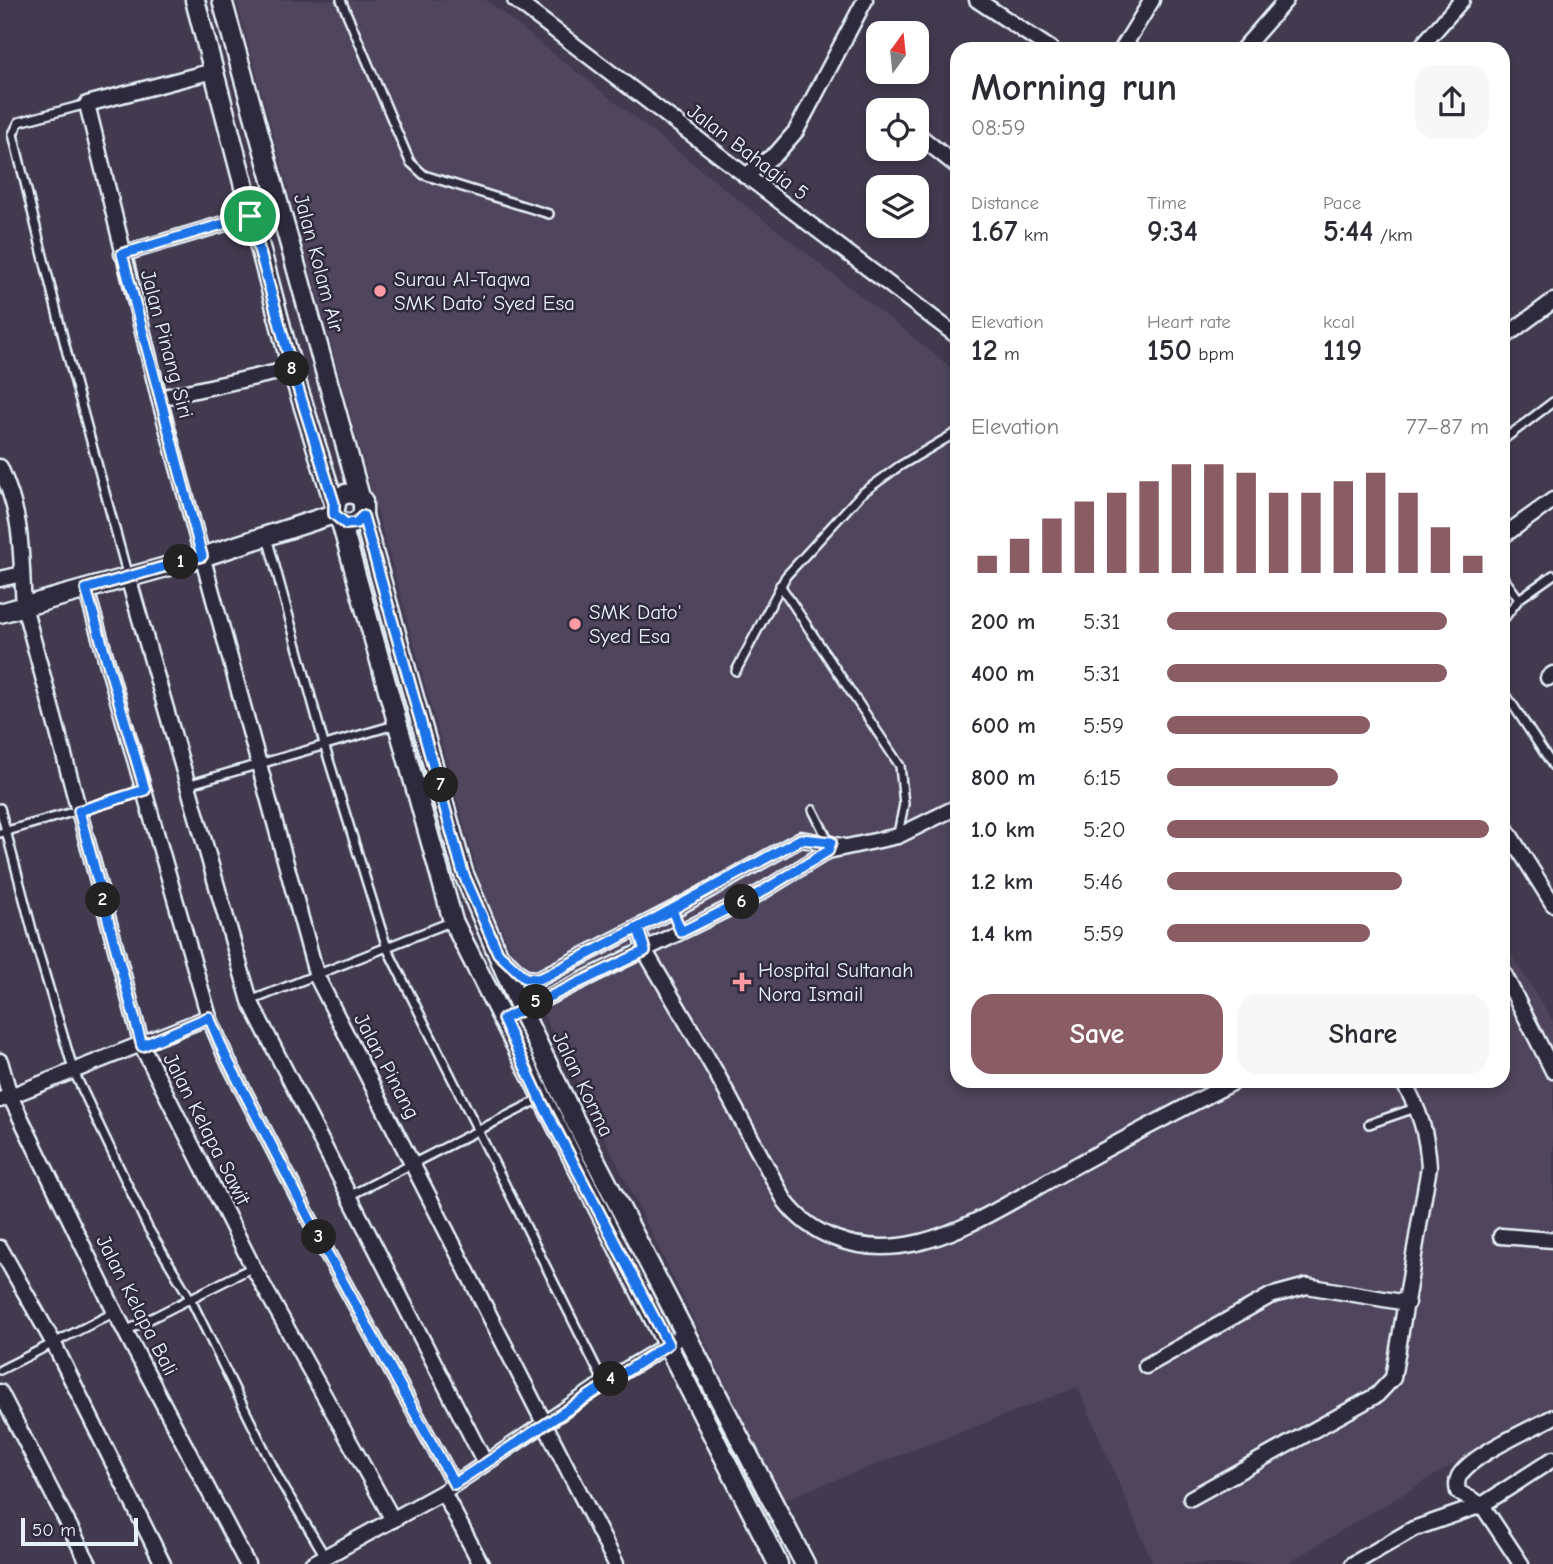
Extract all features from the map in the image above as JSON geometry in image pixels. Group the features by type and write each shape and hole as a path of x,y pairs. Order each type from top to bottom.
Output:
{"street":[{"path":"195,0 292,369 336,513"},
{"name":"Jalan Kolam Air","path":"222,0 360,497"},
{"name":"Jalan Bahagia 5","path":"515,0 950,331"},
{"path":"745,176 777,153 796,131 864,0"},
{"path":"977,0 1040,42"},
{"path":"1126,42 1152,0"},
{"path":"1249,42 1286,0"},
{"path":"1425,42 1462,0"},
{"path":"87,104 213,71"},
{"name":"Jalan Pinang Siri","path":"87,104 122,254 202,556"},
{"path":"929,144 950,160"},
{"path":"122,254 250,216"},
{"path":"1510,333 1553,301"},
{"path":"159,398 292,369"},
{"name":"Jalan Kelapa Sawit","path":"0,467 15,501 22,542 24,606 142,1046 253,1267 393,1520"},
{"path":"0,613 202,556 336,513 356,523 363,516 365,506 360,497 346,493 336,513"},
{"path":"1510,531 1553,500"},
{"name":"Jalan Korma","path":"336,513 453,921 540,1099 668,1344 778,1564"},
{"name":"Jalan Korma","path":"363,516 463,873 521,1009 575,1121 805,1564"},
{"name":"Jalan Pinang","path":"202,556 257,765 317,976 616,1564"},
{"path":"0,579 22,574"},
{"path":"128,577 250,1001 485,1463"},
{"path":"86,589 209,1017 225,1055 448,1488 481,1564"},
{"path":"498,953 525,978 538,979 801,839 830,847 846,848 898,835 950,810"},
{"path":"1510,835 1553,904"},
{"path":"503,1019 758,894 830,847"},
{"path":"672,910 681,932"},
{"path":"638,928 645,951 714,1069 785,1201 800,1221 820,1233 854,1244 899,1246 979,1219 1223,1088"},
{"path":"1510,986 1553,1071"},
{"path":"5,1098 142,1046 209,1017"},
{"name":"Jalan Kelapa Bali","path":"0,1062 5,1098 247,1564"},
{"path":"1191,1498 1377,1395 1393,1378 1429,1167 1427,1137 1419,1107 1408,1088"},
{"path":"1501,1236 1553,1240"},
{"path":"0,1248 53,1342 163,1564"},
{"path":"1146,1366 1270,1296 1307,1286 1407,1303"},
{"path":"319,1561 448,1488 604,1383 687,1333"},
{"path":"0,1392 89,1564"},
{"path":"1521,1564 1482,1505 1458,1493 1459,1476 1487,1454 1553,1417"},
{"path":"1353,1564 1413,1529 1482,1505 1552,1463"}],"lane":[{"path":"341,0 410,162 424,175 549,215"},
{"path":"87,104 19,122 13,134 66,353 128,577"},
{"path":"1510,435 1553,402"},
{"path":"736,671 779,585 860,494 898,467 950,436"},
{"path":"267,536 324,744 387,948 604,1383"},
{"path":"1510,611 1519,599 1553,575"},
{"path":"779,585 900,766 904,804 898,835"},
{"path":"1510,587 1519,599"},
{"path":"1510,701 1553,766"},
{"path":"186,785 398,724"},
{"path":"3,832 145,790"},
{"path":"0,808 3,832 74,1072 148,1228 191,1300 319,1561"},
{"path":"813,810 830,847"},
{"path":"250,1001 453,921"},
{"path":"349,1196 540,1099"},
{"path":"1369,1124 1419,1107"},
{"path":"126,1331 253,1267"},
{"path":"0,1370 116,1312"}],"shaded area":[{"name":"Hospital Sultanah Nora Ismail","path":"236,0 486,0 950,366 950,1088 1510,1088 1510,953 1553,1021 1553,1405 1286,1564 1153,1564 1078,1387 783,1500 482,890"}],"place":[{"name":"Surau Al-Taqwa SMK Dato’ Syed Esa","path":"380,291"},
{"name":"SMK Dato' Syed Esa","path":"575,624"},
{"name":"Hospital Sultanah Nora Ismail","path":"742,982"}],"route":[{"path":"250,216 122,254 202,556 86,589 145,790 79,811 142,1046 209,1017 225,1055 326,1251 454,1484 604,1383 668,1344 540,1099 503,1019 645,951 638,928 672,910 682,905 801,839 831,842 828,851 758,894 681,932 672,910 538,979 525,978 498,953 463,873 435,762 363,516 356,523 346,524 334,514 334,503 292,369 250,216"}]}
